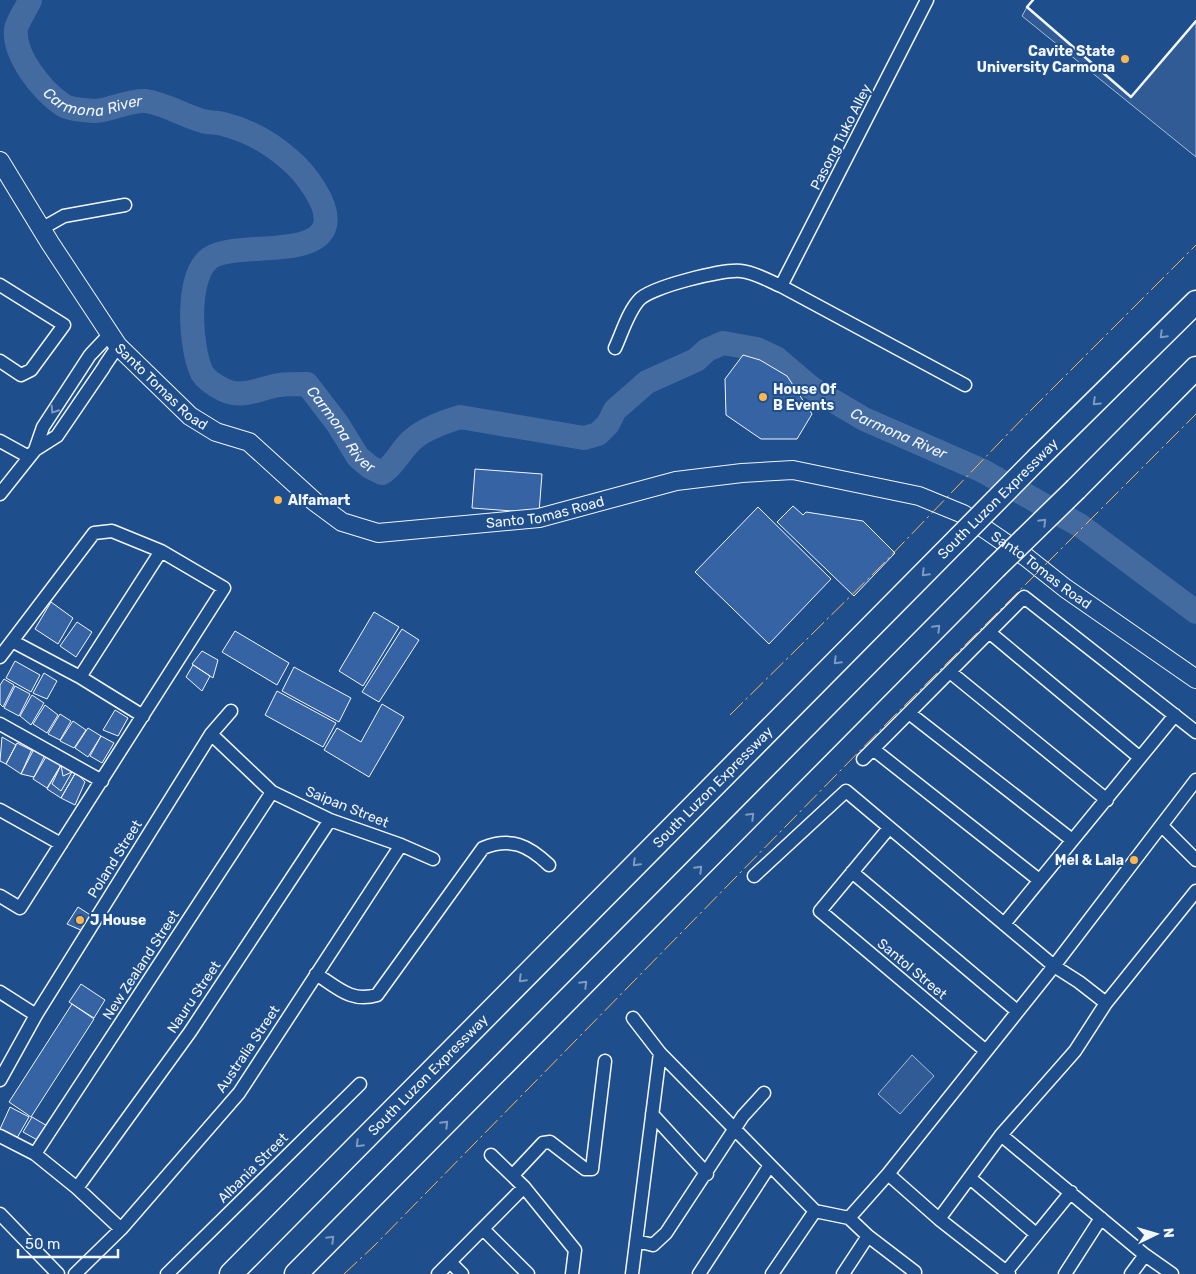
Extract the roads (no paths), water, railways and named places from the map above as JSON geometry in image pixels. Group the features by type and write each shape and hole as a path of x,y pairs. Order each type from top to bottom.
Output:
{"highway":[{"name":"South Luzon Expressway","path":"231,1274 1038,458 1196,302"},
{"path":"296,1274 995,568 1196,368"}],"street":[{"name":"Pasong Tuko Alley","path":"781,286 927,0"},
{"name":"Santo Tomas Road","path":"0,162 41,229 114,340 190,416 216,432 249,442 322,507 342,522 378,533 467,523 539,518 676,481 742,473 793,470 920,496 963,514 1196,679"},
{"path":"41,229 64,216 125,206"},
{"path":"615,348 638,300 648,293 705,275 732,271 749,272 781,286 965,385"},
{"path":"0,285 64,325 31,370 21,375 0,361"},
{"path":"0,494 32,453 43,427 91,354 114,340"},
{"path":"32,453 57,436 86,391 105,366 114,340"},
{"path":"72,382 86,391"},
{"path":"0,440 32,453"},
{"path":"0,657 94,533 112,531 161,552 224,588 20,908 0,896"},
{"path":"80,677 161,552"},
{"path":"863,760 1024,597 1196,732"},
{"path":"989,632 1139,757"},
{"path":"12,641 80,677 143,716"},
{"path":"950,672 1107,800"},
{"name":"Poland Street","path":"0,1080 36,1015 211,734 231,711"},
{"path":"909,712 1072,840"},
{"path":"1004,924 1175,715"},
{"path":"0,724 102,781"},
{"name":"Saipan Street","path":"211,734 272,792 330,820 401,845 433,859"},
{"path":"873,749 1040,880"},
{"path":"850,1218 888,1174 1054,966 1196,780"},
{"path":"754,876 846,790 1054,966 1106,1003"},
{"name":"New Zealand Street","path":"35,1154 272,792"},
{"path":"0,810 61,844"},
{"name":"Nauru Street","path":"77,1188 190,1032 330,820"},
{"path":"1162,826 1196,860"},
{"path":"889,828 852,872 1017,1011"},
{"path":"316,974 352,997 364,999 376,995 483,848 494,844 515,842 537,853 549,865"},
{"name":"Australia Street","path":"75,1274 121,1229 239,1092 401,845"},
{"name":"Santol Street","path":"852,872 820,911 986,1051"},
{"path":"939,1219 1001,1135 1075,1051 1106,1003 1196,891"},
{"path":"0,992 36,1015"},
{"path":"633,1018 660,1053 815,1211 850,1218 868,1236 915,1272 913,1274"},
{"path":"632,1274 638,1241 660,1053"},
{"path":"513,1175 543,1142 550,1142 585,1169 592,1168 605,1061"},
{"name":"Albania Street","path":"167,1274 360,1084"},
{"path":"638,1241 653,1245 660,1240 706,1174 743,1116 764,1093"},
{"path":"652,1114 706,1174"},
{"path":"1001,1135 1145,1255 1172,1274"},
{"path":"0,1136 35,1154 77,1188 121,1229"},
{"path":"491,1155 524,1187 575,1250 572,1274"},
{"path":"699,1274 770,1165"},
{"path":"888,1174 939,1219 1008,1273 1036,1234 1071,1192"},
{"path":"970,1178 1036,1234"},
{"path":"438,1274 524,1187"},
{"path":"772,1274 815,1211"},
{"path":"0,1214 58,1274"},
{"path":"1065,1274 1101,1218"},
{"path":"483,1229 528,1274"},
{"path":"843,1274 868,1236"},
{"path":"1131,1274 1145,1255"},
{"path":"450,1262 462,1274"}],"waterway":[{"name":"Carmona River","path":"30,0 16,29 19,50 38,82 66,107 94,111 139,101 161,105 205,122 220,123 241,130 258,138 290,160 309,180 320,198 326,217 325,225 319,235 307,242 291,246 222,253 210,258 202,267 193,296 192,313 198,362 204,376 215,385 231,392 245,393 279,385 307,384 337,423 358,457 370,467 382,473 407,445 421,433 434,426 460,417 584,438 598,434 608,424 615,410 647,382 696,360 707,350 723,343 757,349 776,358 810,387 864,419 983,471 1081,526 1196,612"}],"place":[{"name":"Cavite State University Carmona","path":"1125,59"},
{"name":"House Of B Events","path":"763,397"},
{"name":"Alfamart","path":"278,500"},
{"name":"Mel & Lala","path":"1134,860"},
{"name":"J House","path":"80,920"}]}
